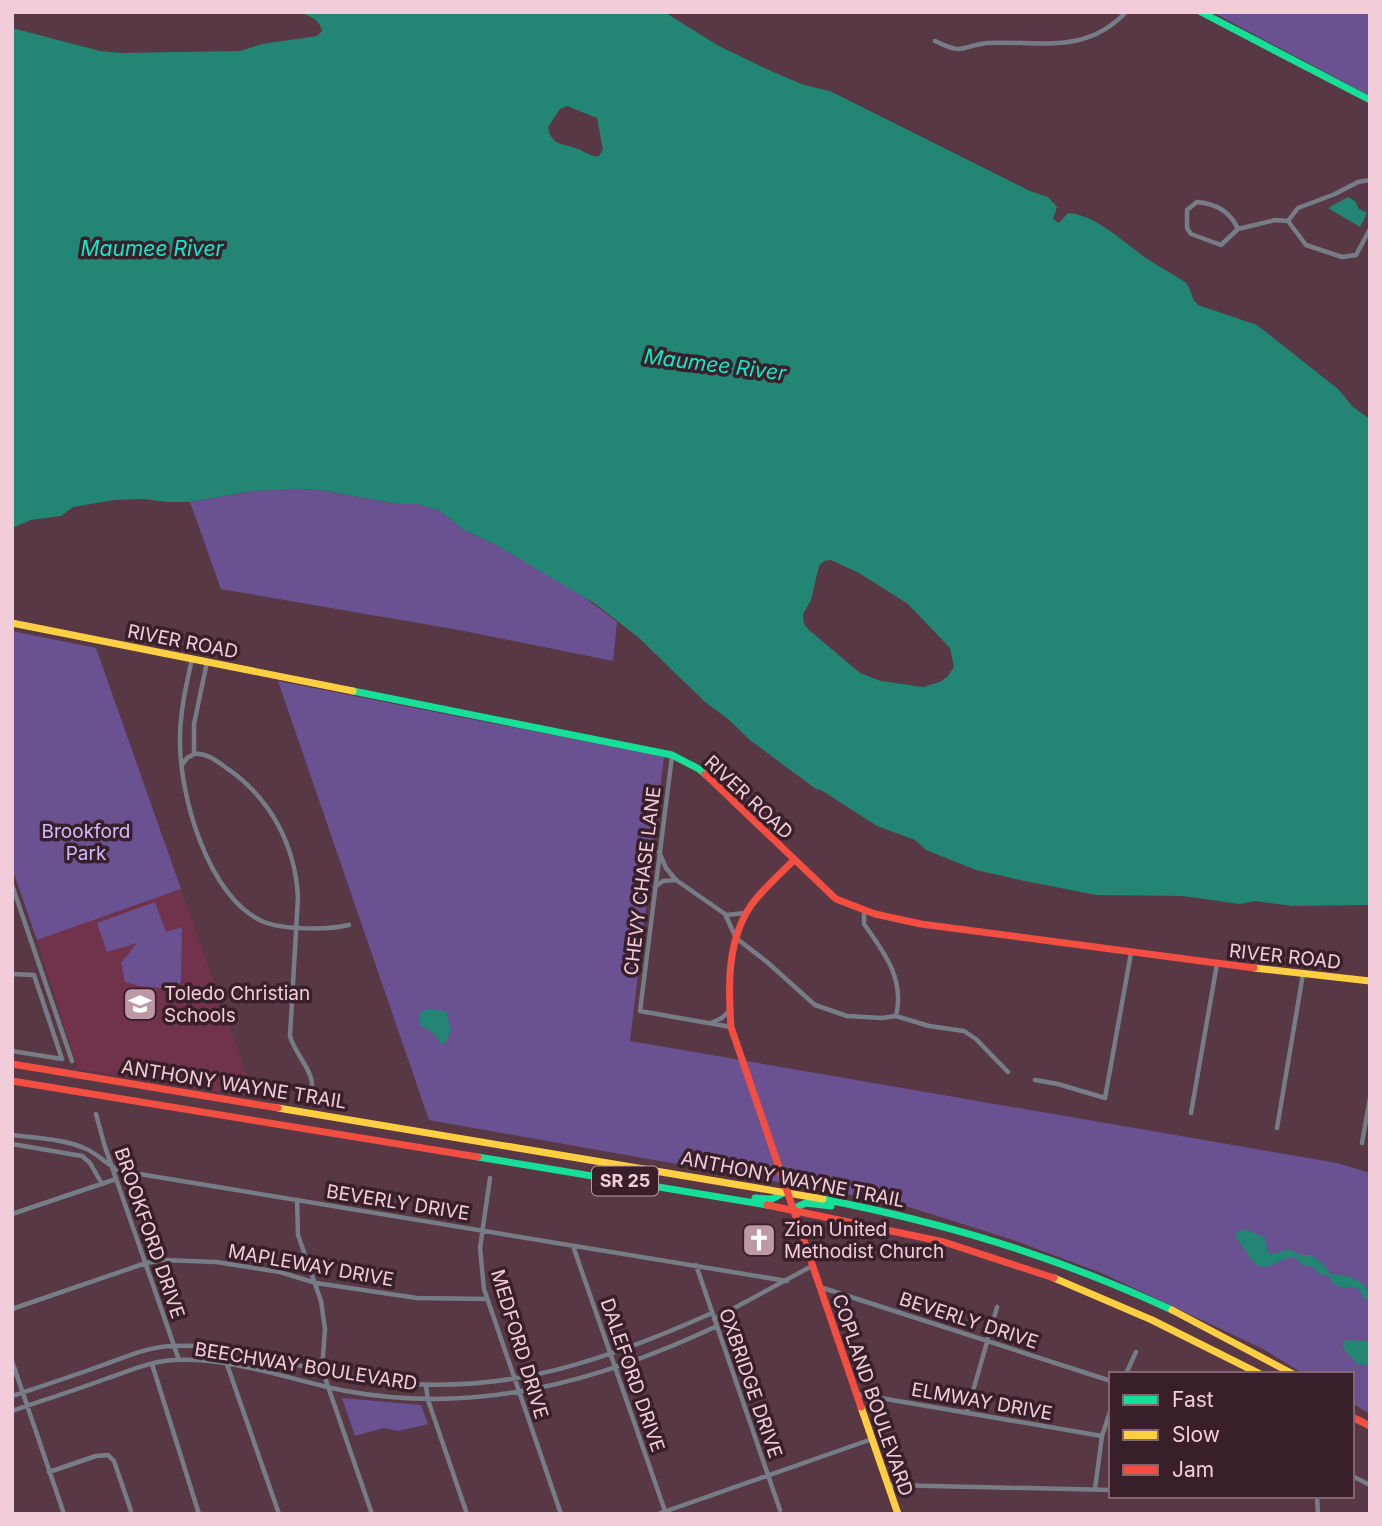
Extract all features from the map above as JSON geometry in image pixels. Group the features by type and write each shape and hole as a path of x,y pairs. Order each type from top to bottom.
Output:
{"main road":[{"path":"1201,12 1370,100"},
{"name":"RIVER ROAD","path":"12,623 672,755 699,769 836,899 864,912 943,927 1131,953 1370,981"},
{"name":"COPLAND BOULEVARD","path":"794,860 747,913 736,938 731,969 730,1027 898,1514"},
{"name":"ANTHONY WAYNE TRAIL","path":"12,1064 787,1192 892,1213 968,1232 1056,1262 1152,1302 1290,1372"},
{"name":"ANTHONY WAYNE TRAIL","path":"12,1081 792,1209 978,1253 1094,1294 1256,1372"},
{"path":"707,1195 772,1199 787,1192"},
{"path":"792,1209 806,1203 892,1213"},
{"path":"1354,1418 1370,1426"}],"street":[{"path":"935,41 957,50 987,43 1051,45 1080,39 1103,30 1126,12"},
{"path":"1288,221 1298,208 1358,182 1370,180"},
{"path":"1238,229 1229,214 1215,206 1197,202 1187,210 1188,231 1220,245 1238,229 1275,220 1288,221 1306,245 1347,258 1356,255 1370,229"},
{"path":"192,659 181,714 182,765 195,824 209,860 226,890 246,911 262,922 298,927 334,928 349,925"},
{"path":"194,754 194,724 207,662"},
{"path":"182,765 198,753 217,761 247,783 280,826 289,847 297,880 298,927 290,1036 293,1048 313,1077 312,1091"},
{"name":"CHEVY CHASE LANE","path":"672,755 640,1011 710,1023"},
{"path":"659,852 666,868 676,880 725,914 736,938 807,1000 823,1010 866,1018 896,1016 970,1034 1008,1072"},
{"path":"654,887 663,881 676,880"},
{"path":"12,885 72,1061"},
{"path":"864,912 864,924 879,943 897,982 899,1004 896,1016"},
{"path":"725,914 747,913"},
{"path":"1035,1080 1105,1098 1131,953"},
{"path":"1191,1113 1217,964"},
{"path":"1277,1128 1303,974"},
{"path":"12,975 34,975 62,1059 12,1051"},
{"path":"710,1023 729,1011"},
{"path":"710,1023 730,1027"},
{"path":"1362,1143 1370,1098"},
{"name":"BROOKFORD DRIVE","path":"96,1114 179,1360"},
{"name":"BEVERLY DRIVE","path":"12,1135 81,1146 106,1160 113,1168 787,1281"},
{"path":"12,1144 82,1156 90,1163 102,1184"},
{"name":"MEDFORD DRIVE","path":"490,1178 480,1262 487,1298 561,1514"},
{"path":"12,1214 116,1179"},
{"path":"297,1200 298,1235 321,1301 325,1329 321,1359 323,1371 372,1514"},
{"name":"DALEFORD DRIVE","path":"573,1245 666,1513"},
{"name":"MAPLEWAY DRIVE","path":"12,1309 146,1263 163,1260 240,1265 280,1272 316,1283 417,1298 487,1298"},
{"name":"OXBRIDGE DRIVE","path":"696,1265 780,1510"},
{"name":"BEECHWAY BOULEVARD","path":"12,1396 144,1351 174,1346 222,1350 284,1361 371,1381 426,1386 515,1380 565,1368 713,1316 787,1281 812,1266"},
{"name":"BEVERLY DRIVE","path":"819,1287 1109,1380"},
{"path":"967,1412 997,1307"},
{"name":"BEECHWAY BOULEVARD","path":"12,1411 152,1364 179,1360 228,1364 369,1395 428,1400 520,1393 569,1382 615,1367 717,1326"},
{"path":"222,1350 279,1514"},
{"path":"1127,1372 1136,1352"},
{"path":"12,1362 64,1514"},
{"path":"152,1364 200,1514"},
{"path":"426,1386 428,1400 467,1514"},
{"name":"ELMWAY DRIVE","path":"856,1394 1102,1436"},
{"path":"1095,1489 1102,1436 1109,1415"},
{"path":"658,1514 872,1439"},
{"path":"50,1472 96,1456 108,1455 116,1468 132,1514"},
{"path":"1354,1477 1370,1485"},
{"path":"888,1485 1109,1490"}],"shaded area":[{"name":"Toledo Christian Schools","path":"181,889 255,1097 78,1069 37,940"}],"green space":[{"path":"1212,12 1370,12 1370,96"},
{"path":"321,490 397,504 417,504 440,511 464,530 572,588 617,622 613,661 459,630 221,589 190,502 252,491"},
{"name":"Brookford Park","path":"12,631 96,648 181,889 37,940 12,868"},
{"path":"278,681 664,757 630,1041 1337,1163 1370,1173 1370,1414 1354,1404 1354,1372 1301,1372 1263,1349 1104,1274 1013,1240 896,1203 429,1120"},
{"path":"155,902 166,932 182,927 181,982 174,989 125,982 121,963 137,943 107,952 97,923"},
{"path":"342,1398 421,1405 428,1424 398,1431 384,1428 355,1436"}],"water":[{"name":"Maumee River","path":"298,12 664,12 719,46 804,85 830,91 1030,191 1048,197 1057,207 1053,219 1059,223 1068,213 1101,225 1185,282 1198,305 1257,325 1338,389 1353,407 1370,419 1370,905 1292,906 1256,901 1239,904 1183,896 1096,895 976,870 926,850 915,840 877,826 816,789 751,741 705,702 638,637 594,603 498,546 464,530 440,511 417,504 397,504 321,490 252,491 190,502 114,500 73,507 61,516 31,520 12,528 12,28 100,51 240,51 262,44 317,36 322,31 313,18","holes":["567,106 597,118 603,150 599,156 558,143 552,138 548,127 560,109","831,560 859,573 908,604 950,648 954,667 948,676 940,682 923,687 881,681 860,673 809,630 804,624 803,614 811,600 819,566 824,561"]},
{"path":"1348,197 1367,213 1360,227 1328,208"},
{"path":"428,1009 446,1011 451,1031 445,1043 441,1044 433,1033 420,1025 419,1013"},
{"path":"1241,1230 1264,1237 1268,1253 1275,1254 1288,1249 1301,1255 1311,1255 1324,1265 1329,1274 1357,1280 1366,1288 1370,1301 1365,1299 1357,1288 1337,1286 1328,1276 1319,1274 1311,1266 1303,1266 1295,1257 1270,1266 1258,1266 1236,1238 1235,1234"},
{"path":"1345,1340 1370,1341 1370,1366 1357,1364 1342,1347"}],"traffic: fast":[{"path":"1201,12 1370,100"},
{"path":"353,691 672,755 705,774"},
{"path":"478,1157 767,1205"},
{"path":"755,1198 772,1199 785,1192"},
{"path":"823,1199 914,1219 1001,1244 1086,1273 1172,1310"},
{"path":"792,1209 806,1203 831,1206"}],"traffic: slow":[{"path":"12,623 353,691"},
{"path":"1254,968 1370,981"},
{"path":"278,1108 823,1199"},
{"path":"1054,1278 1152,1320 1256,1372"},
{"path":"1172,1310 1289,1372"},
{"path":"861,1407 898,1514"}],"traffic: jam":[{"path":"705,774 836,899 875,914 921,924 1254,968"},
{"path":"794,860 752,904 738,932 731,963 731,1027 861,1407"},
{"path":"12,1064 278,1108"},
{"path":"12,1081 478,1157"},
{"path":"767,1205 944,1242 1054,1278"},
{"path":"1354,1418 1370,1426"}],"place":[{"name":"Toledo Christian Schools","path":"140,1004"},
{"name":"Zion United Methodist Church","path":"759,1240"}]}
